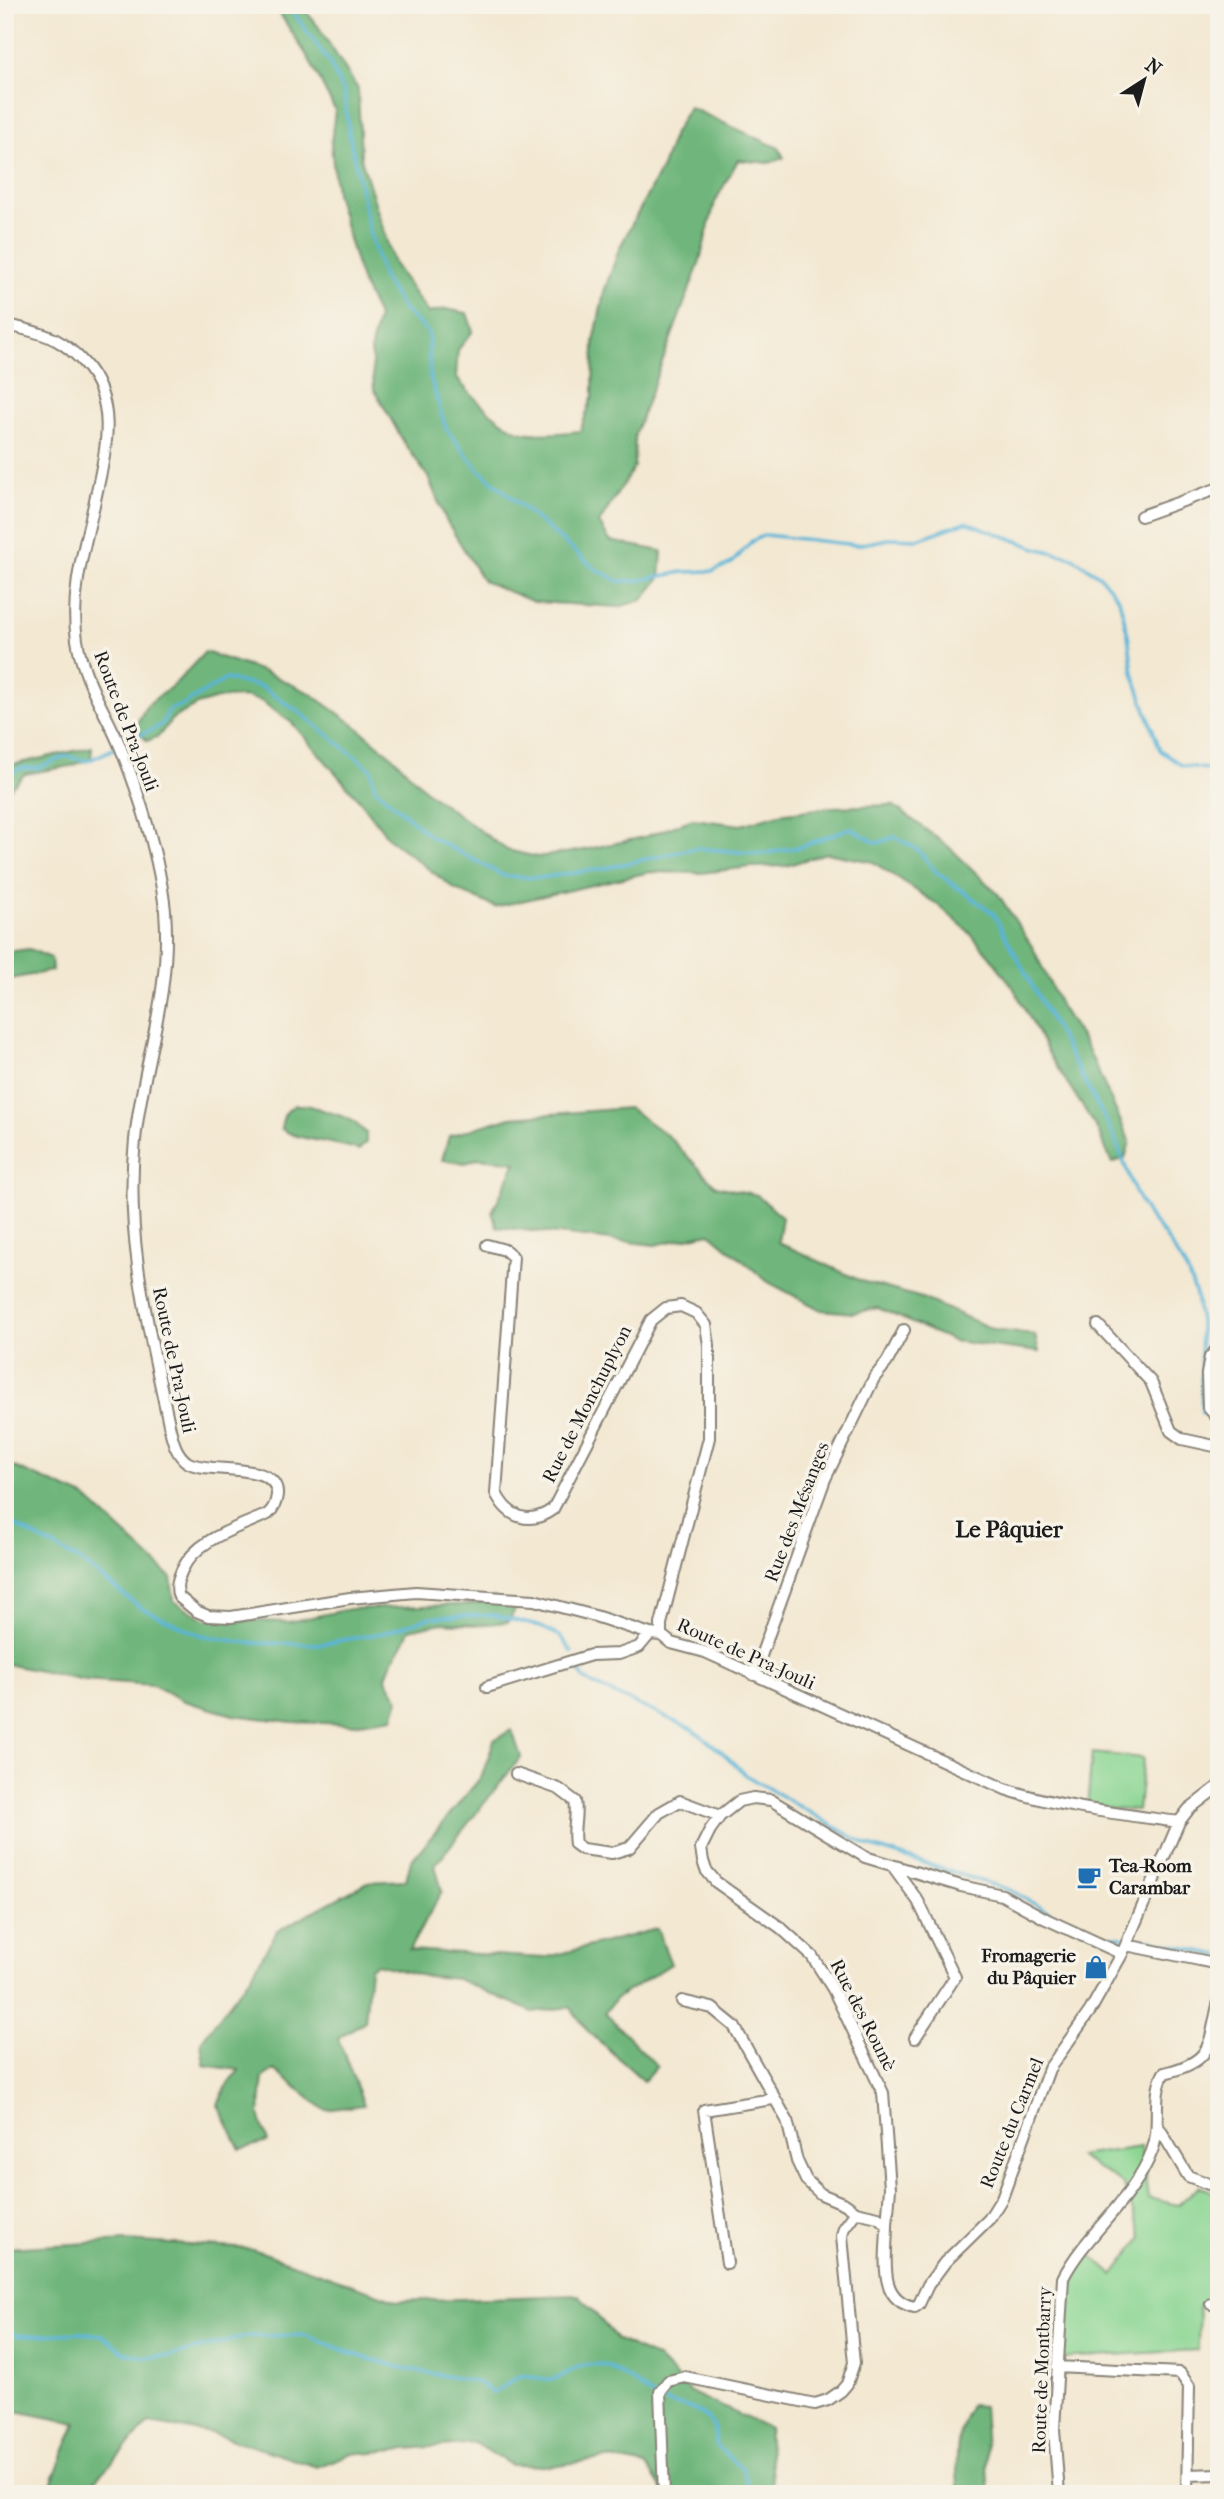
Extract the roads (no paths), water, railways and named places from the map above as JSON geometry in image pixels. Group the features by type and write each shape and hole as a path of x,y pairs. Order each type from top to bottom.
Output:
{"street":[{"name":"Route de Pra-Jouli","path":"5,324 44,335 67,347 92,372 105,405 106,450 82,560 75,603 75,622 89,685 119,745 141,808 156,861 165,910 165,980 135,1138 132,1221 138,1275 170,1429 177,1450 186,1461 197,1466 260,1473 270,1478 277,1492 275,1506 268,1514 207,1543 191,1555 177,1585 179,1597 208,1616 231,1617 350,1598 416,1592 534,1600 595,1616 705,1653 1040,1801 1179,1822"},
{"path":"1141,516 1219,488"},
{"name":"Rue de Monchuplyon","path":"487,1245 505,1250 513,1257 496,1493 503,1507 515,1515 529,1518 543,1516 553,1509 651,1320 666,1308 681,1306 696,1313 706,1325 709,1345 709,1438 656,1635"},
{"path":"1098,1325 1151,1382 1171,1430 1182,1440 1219,1447"},
{"name":"Rue des Mésanges","path":"754,1675 825,1479 874,1378 887,1362 904,1330"},
{"path":"1219,1347 1210,1357 1207,1374 1208,1407 1219,1420"},
{"path":"487,1687 591,1655 619,1654 639,1647 656,1635"},
{"path":"516,1774 559,1789 575,1801 577,1812 573,1833 575,1844 582,1849 612,1853 629,1847 659,1814 680,1801 720,1816"},
{"path":"1124,1950 1179,1822 1195,1804 1219,1786"},
{"name":"Rue des Rounè","path":"887,2225 890,2188 883,2093 833,1989 811,1955 781,1928 716,1882 706,1870 701,1848 720,1816 739,1801 753,1798 771,1800 865,1857 961,1886 1002,1895 1046,1919 1124,1950 1219,1964"},
{"path":"892,1865 918,1901 955,1977 915,2038"},
{"name":"Route du Carmel","path":"887,2225 887,2278 890,2292 896,2300 915,2307 944,2262 989,2219 1002,2198 1049,2069 1090,2011 1124,1950"},
{"path":"682,2001 712,2008 734,2026 787,2120 797,2161 806,2180 821,2194 856,2212 878,2217 887,2225"},
{"name":"Route de Montbarry","path":"1059,2494 1054,2429 1063,2278 1074,2256 1126,2198 1152,2151 1158,2126 1159,2083 1164,2073 1199,2061 1208,2047 1219,2001"},
{"path":"727,2263 704,2110 774,2099"},
{"path":"1158,2126 1188,2176 1219,2188"},
{"path":"664,2494 659,2411 660,2392 668,2381 678,2377 805,2404 828,2400 848,2384 854,2362 842,2236 844,2228 856,2212"},
{"path":"1058,2367 1180,2373 1189,2386 1187,2494"},
{"path":"1188,2474 1219,2474"}],"waterway":[{"path":"288,5 329,62 344,93 349,133 370,234 383,278 403,309 428,332 430,376 446,429 478,469 595,569 619,581 635,581 683,572 713,571 732,563 752,541 765,535 857,545 893,538 918,539 966,522 1036,548 1072,557 1100,576 1119,599 1128,635 1133,673 1160,750 1181,765 1219,771"},
{"path":"126,742 161,725 170,709 183,705 226,679 262,687 299,712 371,769 375,788 431,837 504,876 540,878 606,868 696,848 762,854 800,847 850,828 877,843 895,837 918,850 936,872 993,913 1114,1136 1135,1192 1187,1271 1196,1295 1200,1322 1202,1413"},
{"path":"5,776 21,768 38,768 66,756 88,761 115,748"},
{"path":"5,1520 79,1560 141,1608 200,1635 247,1643 320,1644 383,1633 431,1617 494,1615 541,1627 560,1636 572,1652"},
{"path":"578,1669 584,1679 596,1686 690,1728 722,1752 747,1776 866,1845 1010,1890 1070,1924 1099,1935 1122,1937"},
{"path":"1139,1938 1219,1955"},
{"path":"5,2328 18,2336 80,2333 102,2335 125,2353 144,2357 170,2356 249,2336 305,2335 356,2355 403,2368 477,2382 492,2392 520,2376 551,2380 581,2366 605,2366 659,2399 693,2409 707,2418 713,2427 717,2447 743,2469 751,2494"}],"place":[{"name":"Tea-Room Carambar","path":"1089,1877"},
{"name":"Fromagerie du Pâquier","path":"1096,1967"}],"district":[{"name":"Le Pâquier","path":"1009,1529"}]}
